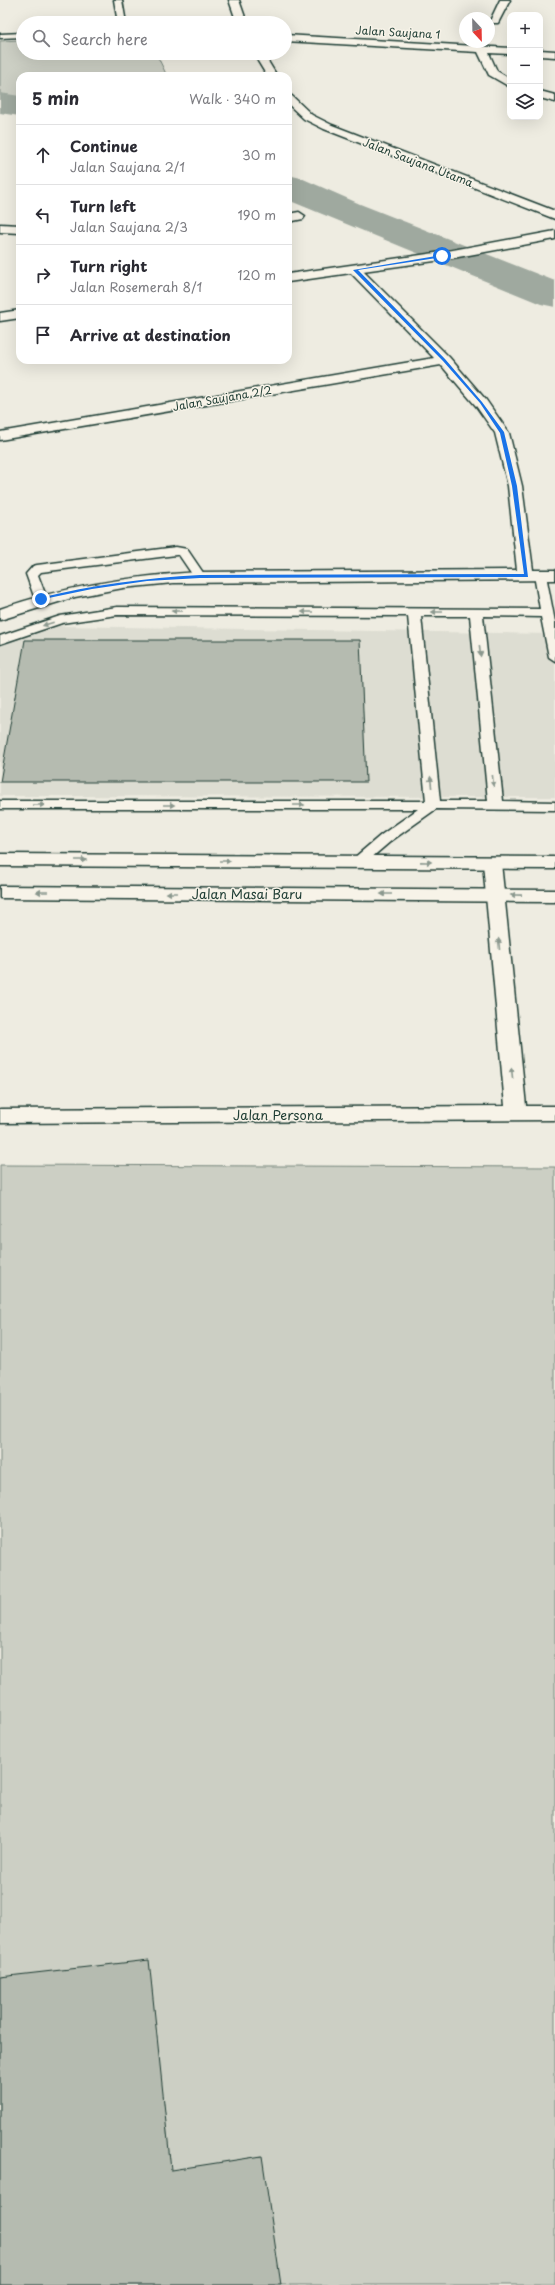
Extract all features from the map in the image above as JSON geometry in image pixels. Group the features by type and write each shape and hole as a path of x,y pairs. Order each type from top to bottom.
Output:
{"street":[{"path":"234,0 240,16"},
{"path":"495,21 505,0"},
{"name":"Jalan Saujana 1","path":"292,39 484,53 507,51"},
{"path":"484,53 493,73 507,82"},
{"path":"543,53 555,54"},
{"path":"262,60 270,72"},
{"path":"543,95 555,99"},
{"name":"Jalan Saujana Utama","path":"292,102 308,117 328,127 555,215"},
{"path":"0,228 16,231"},
{"path":"292,278 355,270 442,256 555,235"},
{"path":"0,614 41,599 92,587 147,579 200,577 540,575 515,486 504,438 481,403 444,360 355,270"},
{"path":"0,317 16,315"},
{"name":"Jalan Saujana 2/2","path":"0,436 444,360"},
{"path":"0,860 555,863"},
{"path":"492,863 516,1112"},
{"name":"Jalan Masai Baru","path":"0,892 494,894 555,896"},
{"name":"Jalan Persona","path":"0,1116 516,1112 555,1113"}],"lane":[{"path":"118,0 121,16"},
{"path":"0,36 16,35"},
{"path":"41,599 32,574 37,569 44,568 176,550 183,552 200,577"},
{"path":"540,575 547,613 552,630 555,657"},
{"path":"0,640 60,620 116,611 547,613"},
{"path":"414,612 433,805"},
{"path":"476,613 496,806"},
{"path":"0,805 555,806"},
{"path":"359,861 386,838 433,805"}],"shaded area":[{"path":"16,40 16,60 159,60 165,72 16,72 16,99 0,96 0,41"},
{"path":"58,626 555,634 555,797 0,796 0,645 11,640"},
{"path":"0,1165 555,1167 555,2285 0,2285"}],"building":[{"path":"25,640 360,640 366,782 0,782"},
{"path":"149,1960 171,2170 262,2156 281,2285 0,2285 0,1977"}],"waterway":[{"path":"0,103 16,105"},
{"path":"292,188 347,212 555,295"}],"route":[{"path":"41,599 92,587 147,579 200,577 526,576 515,486 502,432 481,403 444,360 355,270 442,256"}]}
